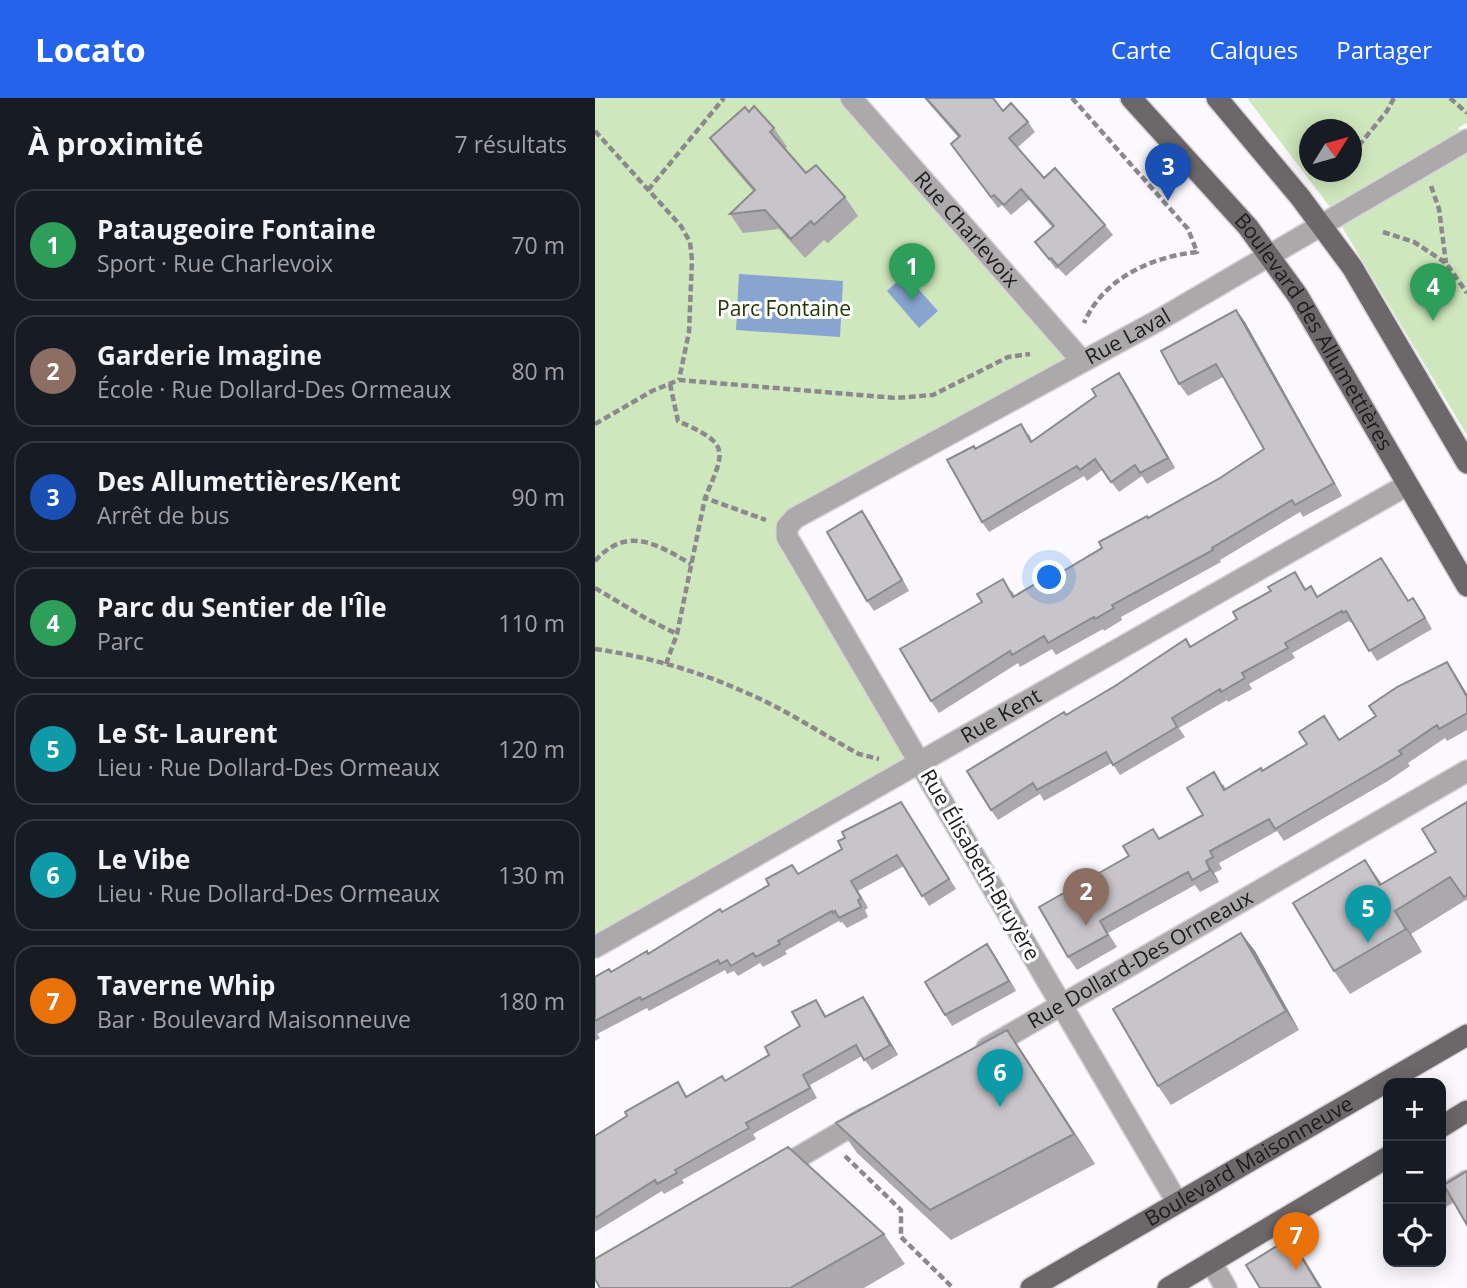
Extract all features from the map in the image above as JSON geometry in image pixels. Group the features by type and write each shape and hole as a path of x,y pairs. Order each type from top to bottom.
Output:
{"main road":[{"name":"Boulevard des Allumettières","path":"1131,98 1243,221 1299,296 1467,586"},
{"path":"1217,98 1322,226 1352,267 1467,463"},
{"name":"Boulevard Maisonneuve","path":"1031,1288 1467,1035"},
{"path":"1446,1124 1467,1111"},
{"path":"1168,1288 1383,1160"}],"street":[{"name":"Rue Charlevoix","path":"851,98 1082,361"},
{"name":"Rue Laval","path":"787,527 795,518 1271,256 1467,140"},
{"name":"Rue Kent","path":"595,947 1407,485"},
{"name":"Rue Élisabeth-Bruyère","path":"787,527 787,537 1177,1202"},
{"name":"Rue Dollard-Des Ormeaux","path":"972,1057 1467,771"},
{"path":"759,1180 888,1105"},
{"path":"1446,1193 1467,1181"},
{"path":"1211,1262 1226,1288"}],"path":[{"path":"648,190 723,98"},
{"path":"1072,98 1188,229 1197,252 1162,258 1123,278 1103,293 1091,308 1084,323"},
{"path":"1362,143 1381,120 1394,98"},
{"path":"1450,98 1467,113"},
{"path":"595,131 681,226 690,242 692,260 689,332 679,380"},
{"path":"1420,168 1439,209 1446,264"},
{"path":"1384,232 1414,242 1446,264 1467,293"},
{"path":"595,424 652,391 679,380 896,398 933,395 1008,357 1030,354"},
{"path":"666,664 677,634 705,498 719,464 721,451 714,440 678,421 670,384"},
{"path":"705,498 787,527"},
{"path":"595,561 610,547 623,541 642,540 691,564"},
{"path":"595,588 677,634"},
{"path":"595,649 666,664 738,689 859,754 886,760"},
{"path":"829,1139 901,1210 901,1237 953,1288"}],"green space":[{"name":"Parc Fontaine","path":"595,98 851,98 1082,361 787,527 920,762 595,947"},
{"path":"1247,98 1467,98 1467,123 1458,128 1467,144 1467,435 1330,207 1311,182 1362,182 1362,119 1299,119 1299,166"}],"water":[{"path":"739,274 843,281 840,337 736,330"},
{"path":"905,274 938,311 919,328 887,291"}],"building":[{"path":"926,98 993,98 1003,111 1011,103 1028,122 1009,138 1044,178 1055,168 1105,225 1058,266 1035,242 1054,226 1021,189 1004,205 994,195 991,197 951,144 960,136"},
{"path":"754,106 774,128 770,132 806,173 816,165 845,197 814,225 811,221 791,239 765,210 730,214 755,190 710,138 745,107 749,112"},
{"path":"1236,310 1334,483 1295,505 1292,500 1212,548 1213,550 1112,605 1114,608 1095,619 1094,617 1048,643 1044,636 1012,655 1010,651 931,701 900,649 982,602 977,594 1003,579 1013,597 1037,583 1038,586 1102,548 1099,542 1220,478 1264,449 1216,364 1179,384 1161,351"},
{"path":"1119,373 1168,458 1140,473 1135,465 1111,482 1095,459 1080,470 1077,466 982,522 947,460 974,446 975,449 1021,424 1031,442 1096,396 1092,389"},
{"path":"862,511 902,580 867,601 827,532"},
{"path":"1381,558 1408,601 1413,598 1425,618 1369,651 1346,611 1342,611 1285,643 1288,648 1242,673 1245,678 1221,692 1220,689 1172,718 1177,727 1113,765 1106,752 1037,790 1033,783 991,810 967,771 1064,712 1066,715 1115,686 1186,639 1190,647 1237,619 1233,612 1271,591 1268,587 1295,572 1305,590 1311,586 1317,597"},
{"path":"1447,662 1467,697 1467,713 1439,729 1437,725 1399,751 1402,754 1275,829 1269,819 1210,851 1213,857 1206,861 1210,870 1192,880 1188,872 1100,921 1108,935 1068,957 1039,907 1129,856 1123,846 1153,829 1159,839 1203,815 1187,788 1214,772 1224,790 1261,768 1262,771 1307,744 1299,732 1324,716 1339,740 1376,716 1369,706 1397,687"},
{"path":"901,802 949,879 922,896 897,855 851,881 861,898 858,900 861,907 839,918 835,911 832,911 778,941 780,944 756,957 753,953 731,966 727,960 720,964 718,960 595,1021 595,977 609,969 611,972 647,951 648,954 720,909 722,912 769,885 766,879 792,865 798,874 842,849 838,841 845,838 842,832"},
{"path":"1467,802 1467,895 1464,897 1450,877 1395,911 1406,929 1334,971 1293,903 1365,860 1380,885 1436,852 1422,829"},
{"path":"1241,933 1286,1011 1158,1086 1113,1009"},
{"path":"987,944 1009,981 945,1015 925,982"},
{"path":"863,997 890,1045 864,1060 856,1045 803,1075 810,1088 746,1123 749,1128 675,1170 677,1173 657,1184 655,1180 595,1218 595,1136 627,1116 625,1112 678,1082 686,1097 722,1076 725,1081 769,1055 765,1047 800,1026 792,1012 816,1000 825,1017"},
{"path":"1007,1030 1074,1134 930,1210 836,1123"},
{"path":"788,1147 884,1234 790,1288 600,1288 595,1279 595,1259"},
{"path":"1467,1171 1467,1225 1446,1188 1446,1184"},
{"path":"1290,1238 1320,1288 1260,1288 1246,1265"}],"place":[{"name":"Des Allumettières/Kent","path":"1168,201"},
{"name":"Pataugeoire Fontaine","path":"912,301"},
{"name":"Parc du Sentier de l'Île","path":"1433,321"},
{"name":"Garderie Imagine","path":"1086,926"},
{"name":"Le St- Laurent","path":"1368,943"},
{"name":"Le Vibe","path":"1000,1107"},
{"name":"Taverne Whip","path":"1296,1270"}]}
